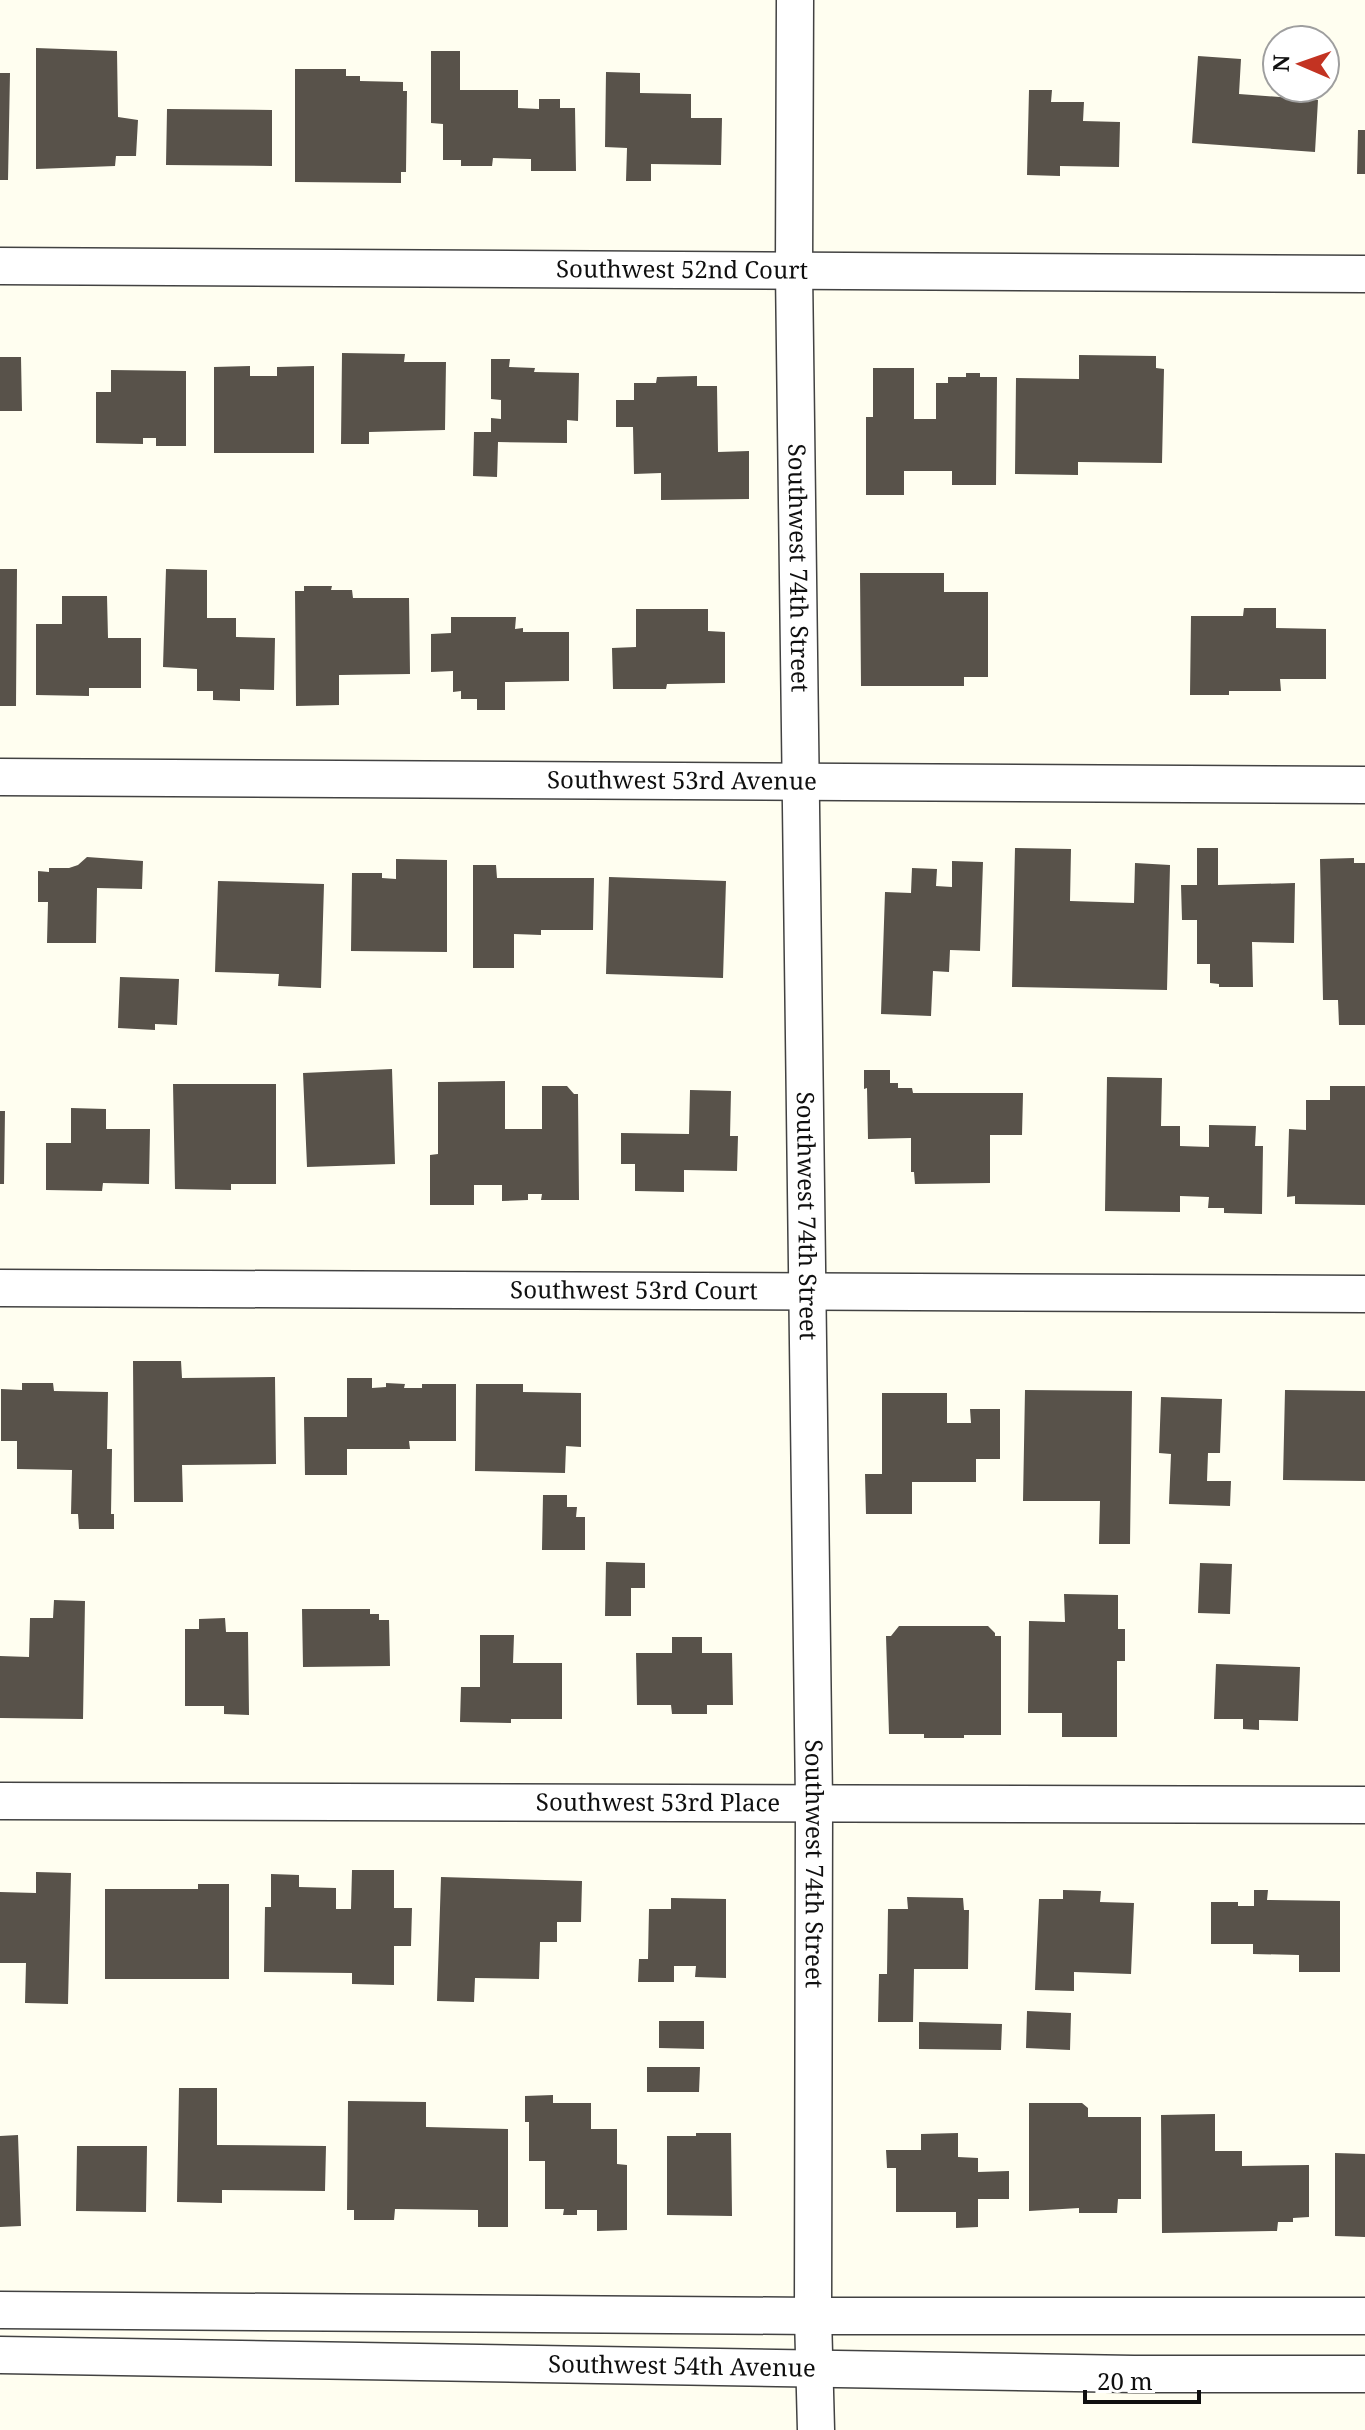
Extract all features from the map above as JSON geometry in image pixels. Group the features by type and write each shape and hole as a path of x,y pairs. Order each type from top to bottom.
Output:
{"street":[{"name":"Southwest 74th Street","path":"795,0 794,271 814,1802 813,2316 816,2430"},
{"name":"Southwest 52nd Court","path":"0,266 1365,274"},
{"name":"Southwest 53rd Avenue","path":"0,777 1365,785"},
{"name":"Southwest 53rd Court","path":"0,1288 1365,1294"},
{"name":"Southwest 53rd Place","path":"0,1801 1365,1805"},
{"name":"Southwest 54th Avenue","path":"0,2310 813,2316 1365,2316"},
{"name":"Southwest 54th Avenue","path":"0,2355 1134,2374 1365,2374"}],"building":[{"path":"36,48 117,51 118,117 138,120 136,156 116,156 115,166 36,169"},
{"path":"431,51 460,51 460,90 518,90 518,108 539,109 539,99 560,99 560,108 575,108 576,171 531,171 531,159 493,158 492,166 461,166 461,160 443,160 443,124 431,123"},
{"path":"1198,56 1241,59 1239,94 1261,96 1261,104 1318,104 1315,152 1192,143"},
{"path":"295,69 346,69 346,76 360,76 360,81 403,82 403,91 407,91 406,172 401,172 401,183 295,182"},
{"path":"606,72 640,73 640,93 691,94 691,118 722,118 721,165 651,164 651,181 626,181 627,148 605,147"},
{"path":"0,73 10,73 8,180 0,180"},
{"path":"1029,90 1052,90 1051,102 1084,102 1083,121 1120,122 1119,167 1060,166 1060,176 1027,175"},
{"path":"167,109 272,110 272,166 166,165"},
{"path":"1358,130 1365,130 1365,174 1357,174"},
{"path":"342,353 405,354 404,362 446,362 445,430 369,432 369,444 341,444"},
{"path":"1079,355 1156,356 1156,368 1164,369 1162,463 1078,462 1078,475 1015,474 1016,378 1079,379"},
{"path":"0,357 21,357 22,411 0,411"},
{"path":"491,359 510,359 509,367 535,368 534,372 579,373 578,421 567,420 567,443 498,442 497,477 473,476 474,432 491,432 491,418 501,419 501,400 491,399"},
{"path":"250,366 250,376 277,376 277,367 314,366 314,453 214,453 214,367"},
{"path":"873,368 914,368 914,419 936,419 936,383 948,383 948,377 966,377 966,373 997,377 996,485 952,485 952,471 904,471 904,495 866,495 866,417 873,417"},
{"path":"111,370 186,371 186,446 156,446 156,438 143,438 143,444 96,443 96,392 111,392"},
{"path":"697,376 697,386 717,386 718,452 749,451 749,499 661,500 661,473 634,474 633,427 616,427 616,400 634,400 634,383 656,383 657,377"},
{"path":"0,569 17,569 16,706 0,706"},
{"path":"166,569 207,570 207,618 236,618 236,637 275,638 274,690 240,689 240,701 213,700 213,691 197,691 197,669 163,667"},
{"path":"860,573 944,573 944,592 988,592 988,677 964,677 964,686 861,686"},
{"path":"304,586 352,590 353,598 409,598 410,674 339,675 339,705 296,706 295,591 304,591"},
{"path":"62,596 107,596 108,638 141,638 141,688 89,688 89,696 36,695 36,624 62,624"},
{"path":"1244,608 1276,608 1276,628 1326,629 1326,679 1280,679 1281,691 1190,695 1191,616 1243,616"},
{"path":"636,609 708,609 708,631 725,632 725,683 667,684 666,689 613,689 612,648 636,647"},
{"path":"451,617 516,617 515,629 523,628 523,632 569,632 569,681 505,682 505,710 477,710 477,699 461,699 461,691 453,692 453,671 431,672 431,634 451,633"},
{"path":"1015,848 1071,849 1070,901 1134,903 1135,863 1170,865 1167,990 1012,987"},
{"path":"1197,848 1218,848 1218,885 1295,883 1294,943 1252,942 1253,987 1219,987 1219,984 1210,983 1210,964 1197,964 1197,920 1182,920 1181,885 1197,885"},
{"path":"87,857 143,861 142,889 97,888 96,943 47,943 48,902 38,902 38,871 69,868"},
{"path":"1354,858 1354,863 1365,863 1365,1025 1339,1025 1338,1000 1323,1000 1320,859"},
{"path":"396,859 447,860 447,952 351,951 352,873 382,873 382,878 396,879"},
{"path":"952,861 983,862 980,951 950,950 949,972 933,971 931,1016 881,1014 885,892 911,893 912,868 937,869 936,886 952,887"},
{"path":"473,865 496,865 497,878 594,878 593,930 541,930 541,935 514,934 514,968 473,968"},
{"path":"609,877 726,881 723,978 606,974"},
{"path":"218,881 324,884 321,988 278,986 279,974 215,972"},
{"path":"120,977 179,979 177,1025 155,1024 155,1030 118,1028"},
{"path":"392,1069 395,1164 307,1167 303,1073"},
{"path":"864,1070 890,1070 890,1083 898,1083 898,1088 912,1088 913,1093 1023,1093 1022,1135 990,1135 990,1183 915,1184 914,1172 911,1172 911,1138 868,1139"},
{"path":"1107,1077 1162,1078 1161,1126 1180,1126 1180,1146 1209,1147 1209,1125 1256,1126 1255,1146 1263,1146 1262,1214 1224,1213 1224,1208 1208,1208 1209,1197 1180,1196 1180,1212 1105,1211"},
{"path":"505,1081 505,1129 542,1129 542,1086 567,1086 578,1094 579,1200 541,1200 542,1194 528,1194 528,1200 502,1201 502,1185 474,1185 474,1205 430,1205 430,1155 438,1154 438,1082"},
{"path":"173,1084 276,1084 276,1184 231,1184 231,1190 175,1189"},
{"path":"1330,1086 1365,1086 1365,1205 1295,1204 1295,1196 1287,1197 1289,1129 1306,1130 1306,1100 1330,1100"},
{"path":"690,1090 731,1091 730,1136 738,1136 737,1171 684,1170 684,1192 635,1191 635,1164 621,1164 621,1133 689,1134"},
{"path":"71,1108 106,1109 106,1129 150,1129 149,1184 103,1183 102,1191 46,1190 46,1143 71,1143"},
{"path":"0,1111 5,1111 4,1184 0,1184"},
{"path":"133,1361 181,1361 182,1378 275,1377 276,1464 182,1465 183,1502 134,1502"},
{"path":"347,1378 372,1378 372,1388 386,1387 386,1383 405,1384 404,1388 422,1388 422,1384 456,1384 456,1441 409,1441 410,1449 347,1449 347,1475 305,1475 304,1417 347,1417"},
{"path":"22,1383 53,1383 54,1391 108,1392 107,1449 112,1449 111,1514 114,1514 114,1529 79,1529 78,1514 71,1514 72,1470 17,1469 17,1441 1,1441 1,1389 22,1390"},
{"path":"476,1384 523,1384 523,1392 581,1393 581,1447 566,1446 565,1473 475,1471"},
{"path":"1025,1390 1132,1391 1130,1544 1099,1544 1100,1501 1023,1501"},
{"path":"1285,1390 1365,1391 1365,1481 1283,1480"},
{"path":"882,1393 947,1393 947,1423 971,1423 970,1409 1000,1409 1000,1459 976,1459 976,1482 912,1482 912,1514 866,1514 865,1474 882,1474"},
{"path":"1161,1397 1222,1399 1220,1453 1208,1453 1207,1481 1231,1481 1230,1506 1169,1504 1171,1454 1159,1453"},
{"path":"543,1495 567,1495 567,1507 577,1507 576,1517 585,1517 585,1550 542,1550"},
{"path":"606,1562 645,1563 645,1588 631,1588 631,1616 605,1616"},
{"path":"1200,1563 1232,1564 1230,1614 1198,1613"},
{"path":"1064,1594 1118,1595 1118,1629 1125,1629 1125,1661 1117,1661 1117,1737 1062,1737 1062,1713 1028,1713 1029,1621 1065,1622"},
{"path":"54,1600 85,1601 83,1719 0,1718 0,1656 29,1657 30,1618 53,1618"},
{"path":"302,1609 370,1609 370,1614 379,1614 379,1620 389,1620 390,1666 303,1667"},
{"path":"225,1618 226,1632 248,1632 249,1715 224,1714 224,1706 185,1706 185,1629 199,1629 199,1619"},
{"path":"899,1626 988,1626 995,1636 1001,1636 1001,1735 924,1738 924,1734 889,1734 886,1636 891,1636"},
{"path":"480,1635 514,1635 513,1663 562,1663 562,1719 511,1719 511,1723 460,1722 461,1687 480,1687"},
{"path":"672,1637 702,1637 702,1653 732,1653 733,1705 707,1705 707,1714 672,1714 671,1705 637,1705 636,1653 672,1653"},
{"path":"1216,1664 1300,1667 1298,1721 1259,1720 1259,1730 1243,1729 1243,1719 1214,1719"},
{"path":"352,1870 394,1870 394,1908 412,1908 411,1946 394,1946 394,1985 352,1984 352,1973 264,1972 265,1907 271,1907 271,1874 299,1875 299,1887 336,1888 336,1909 351,1909"},
{"path":"36,1872 71,1873 68,2004 25,2003 26,1963 0,1963 0,1892 36,1893"},
{"path":"441,1877 582,1881 581,1922 557,1922 557,1942 540,1942 539,1979 475,1978 474,2002 437,2001"},
{"path":"198,1884 229,1884 229,1979 105,1979 105,1889 198,1889"},
{"path":"1063,1890 1101,1891 1100,1902 1134,1903 1131,1974 1074,1972 1074,1991 1035,1990 1039,1899 1063,1899"},
{"path":"1254,1890 1268,1890 1267,1900 1340,1901 1340,1972 1299,1972 1299,1955 1253,1954 1253,1944 1211,1944 1211,1902 1238,1902 1238,1906 1254,1906"},
{"path":"907,1897 963,1898 964,1910 969,1910 968,1969 914,1969 913,2022 878,2022 879,1974 887,1974 888,1909 908,1909"},
{"path":"671,1898 726,1899 726,1978 695,1977 696,1966 674,1966 674,1982 638,1982 639,1959 648,1959 649,1909 671,1909"},
{"path":"1027,2011 1071,2013 1070,2050 1026,2048"},
{"path":"659,2021 704,2021 704,2049 659,2048"},
{"path":"919,2022 1002,2024 1001,2050 919,2049"},
{"path":"647,2067 700,2067 699,2092 647,2092"},
{"path":"179,2088 217,2088 217,2145 326,2146 325,2191 222,2190 222,2203 177,2202"},
{"path":"553,2095 553,2103 591,2103 591,2129 617,2129 617,2164 627,2165 627,2230 597,2231 597,2210 577,2210 577,2215 563,2215 564,2209 545,2209 545,2161 529,2161 525,2096"},
{"path":"348,2101 426,2102 426,2127 508,2129 508,2227 478,2227 478,2210 395,2209 394,2220 354,2220 354,2210 347,2210"},
{"path":"1029,2103 1082,2103 1088,2108 1088,2117 1141,2117 1141,2199 1118,2199 1117,2213 1079,2213 1079,2208 1029,2211"},
{"path":"1215,2114 1215,2151 1242,2151 1242,2166 1309,2165 1309,2217 1278,2222 1277,2231 1162,2233 1161,2115"},
{"path":"696,2133 731,2133 732,2216 667,2215 667,2136 696,2136"},
{"path":"958,2133 958,2157 978,2158 978,2172 1009,2171 1009,2199 978,2199 978,2227 956,2228 956,2212 896,2212 896,2168 887,2168 886,2150 921,2150 921,2134"},
{"path":"18,2135 21,2226 0,2227 0,2136"},
{"path":"77,2146 147,2146 146,2212 76,2211"},
{"path":"1335,2153 1365,2154 1365,2237 1335,2236"}]}
